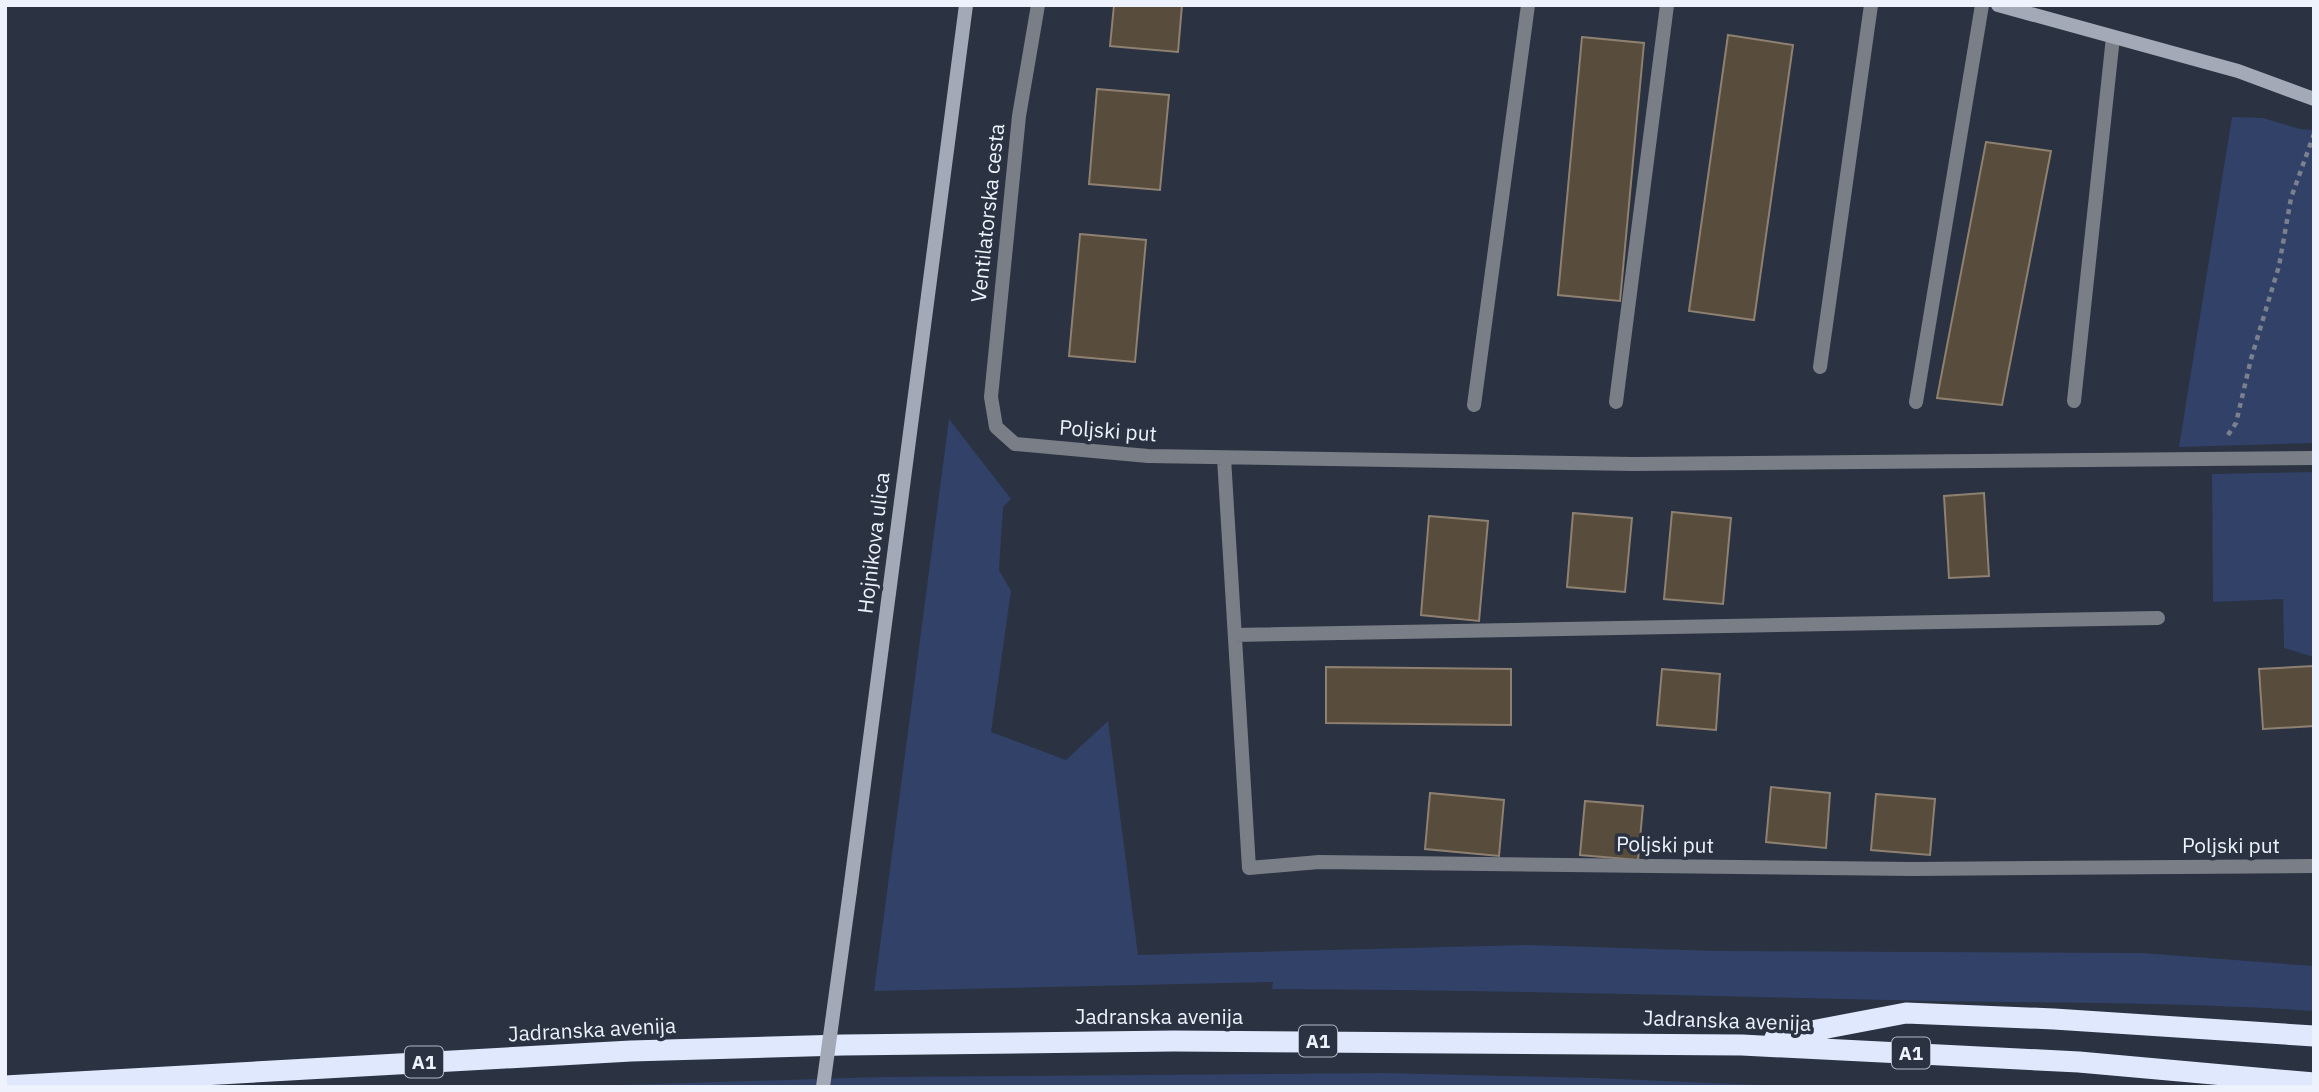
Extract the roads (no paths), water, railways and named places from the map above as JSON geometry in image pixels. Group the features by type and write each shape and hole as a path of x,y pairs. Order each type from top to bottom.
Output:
{"highway":[{"path":"1742,1045 1906,1013 2054,1019 2314,1036"},
{"name":"Jadranska avenija","path":"5,1086 631,1051 1174,1041 1742,1045 2079,1062 2314,1083"}],"main road":[{"name":"Hojnikova ulica","path":"823,1087 966,5"},
{"path":"1998,5 2238,71 2314,99"}],"street":[{"name":"Ventilatorska cesta","path":"996,427 991,397 992,383 1019,116 1038,5"},
{"path":"1474,405 1528,5"},
{"path":"1616,402 1667,5"},
{"path":"1820,367 1871,5"},
{"path":"1916,402 1982,5"},
{"path":"2074,401 2113,37"},
{"name":"Poljski put","path":"996,427 1015,444 1148,456 1224,458 1633,464 2314,458"},
{"name":"Poljski put","path":"1224,458 1250,868 1319,862 1913,869 2314,866"},
{"path":"1235,635 2158,618"}]}
